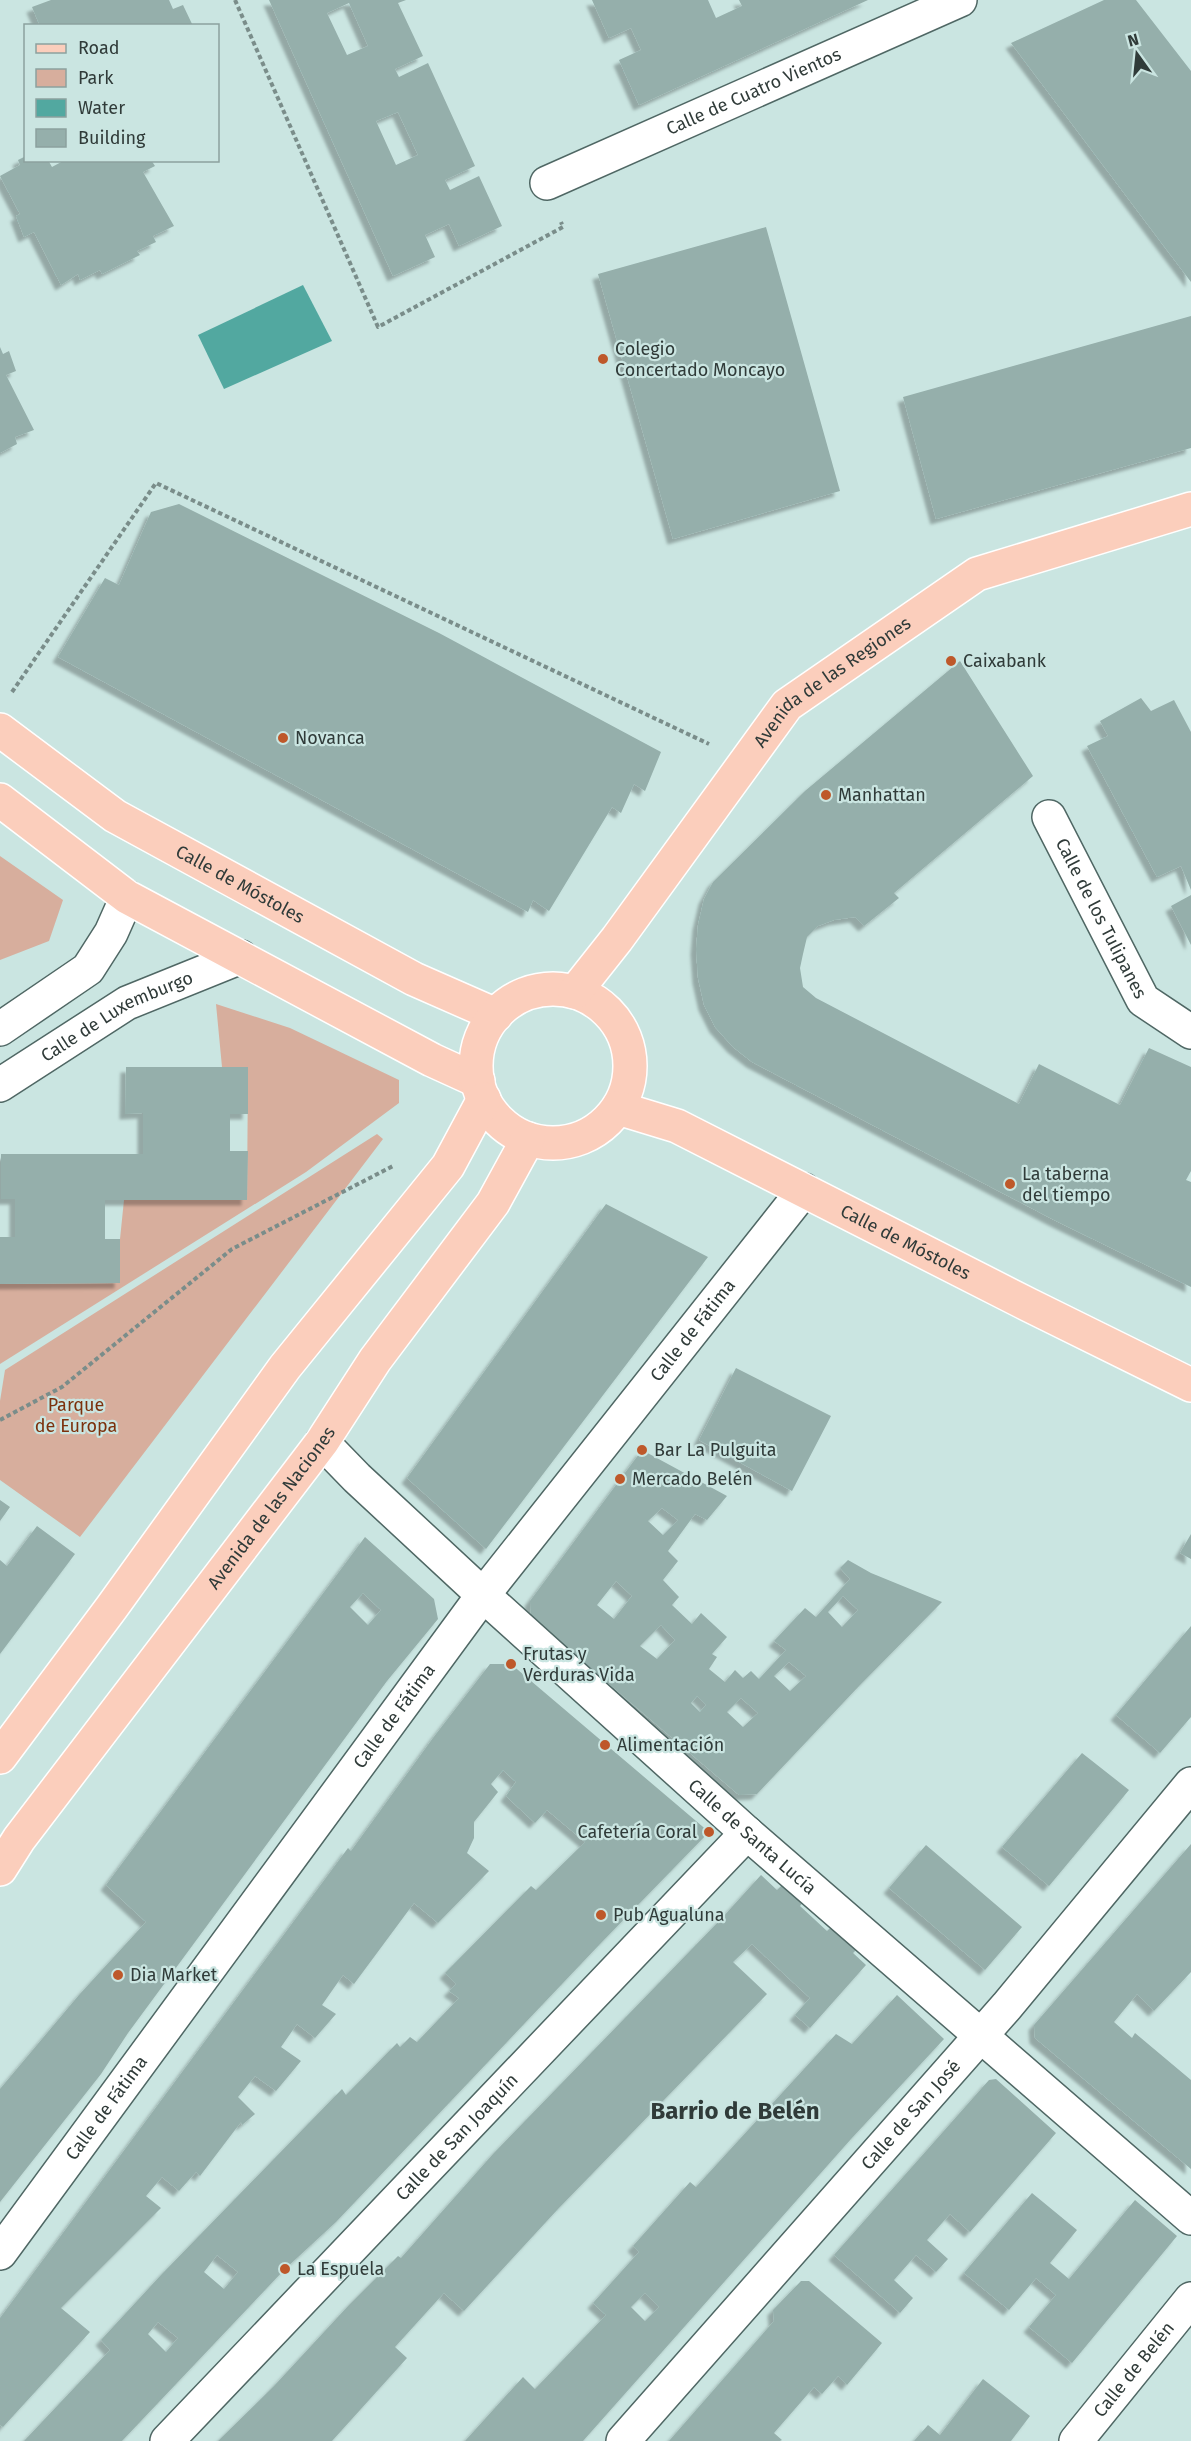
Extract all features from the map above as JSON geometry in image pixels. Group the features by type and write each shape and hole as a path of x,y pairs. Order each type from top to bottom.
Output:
{"main road":[{"name":"Avenida de las Regiones","path":"575,992 617,939 788,705 977,574 1191,509"},
{"name":"Calle de Móstoles","path":"3,715 115,816 414,979 496,1015"},
{"path":"0,800 127,897 432,1060 481,1090"},
{"path":"546,989 575,992 601,1005 620,1026 630,1053 629,1082 618,1108 601,1127 579,1139 554,1143 528,1139 510,1130 494,1116 481,1090 477,1058 483,1035 496,1015 519,997 546,989"},
{"path":"0,1757 119,1598 285,1367 448,1166 481,1090"},
{"name":"Calle de Móstoles","path":"618,1108 677,1126 1029,1305 1191,1384"},
{"name":"Avenida de las Naciones","path":"0,1869 19,1839 322,1442 375,1360 493,1203 528,1139"}],"street":[{"name":"Calle de Cuatro Vientos","path":"548,183 960,0"},
{"name":"Calle de los Tulipanes","path":"1048,817 1143,1000 1191,1032"},
{"path":"0,1029 88,969 111,933 127,897"},
{"name":"Calle de Luxemburgo","path":"0,1085 127,1003 241,957"},
{"name":"Calle de Fátima","path":"0,2253 483,1595 804,1190"},
{"name":"Calle de Santa Lucía","path":"322,1442 357,1478 483,1595 747,1833 1191,2218"},
{"name":"Calle de San José","path":"623,2441 982,2035 1191,1784"},
{"name":"Calle de San Joaquín","path":"167,2441 747,1833"},
{"name":"Calle de Belén","path":"1076,2441 1191,2298"}],"path":[{"path":"235,0 378,327 563,227 548,183"},
{"path":"3,715 156,483 715,747"},
{"path":"0,1420 62,1388 232,1249 397,1164"}],"green space":[{"path":"0,856 63,900 49,941 0,960"},
{"path":"216,1004 290,1028 399,1080 399,1103 306,1172 0,1364 0,1284 120,1283 120,1239 124,1200 247,1199 248,1067 222,1067"},
{"name":"Parque de Europa","path":"377,1134 383,1139 80,1537 0,1480 0,1401 5,1370"}],"water":[{"path":"303,285 332,341 224,389 198,335"}],"building":[{"path":"51,0 169,0 173,9 183,5 192,24 39,24 32,7"},
{"path":"269,0 406,0 398,3 423,56 395,69 399,77 428,63 475,166 445,180 450,190 479,176 502,226 459,246 449,224 425,235 435,257 393,276","holes":["349,3 368,46 347,55 327,13","398,112 418,155 396,165 376,121"]},
{"path":"592,0 708,0 716,18 742,6 739,0 868,0 639,105 619,60 641,50 631,28 609,38"},
{"path":"1104,0 1136,0 1191,71 1191,282 1011,43"},
{"path":"24,157 24,162 49,162 52,167 61,162 152,162 155,166 143,172 174,226 153,236 156,242 137,251 140,255 102,274 100,270 80,280 78,274 61,285 34,232 24,237 16,216 20,214 0,176 20,165 18,160"},
{"path":"766,227 840,491 673,539 598,274"},
{"path":"1191,316 1191,448 936,519 903,397"},
{"path":"0,347 3,354 9,351 16,371 6,375 34,430 15,437 17,444 0,453"},
{"path":"179,504 439,633 661,752 645,791 634,784 621,813 612,807 549,911 533,900 528,912 58,657 105,578 119,585 151,512"},
{"path":"960,661 1033,776 894,893 899,898 864,926 855,917 834,920 818,926 807,937 800,968 803,987 816,998 1019,1104 1039,1064 1120,1105 1149,1048 1191,1067 1191,1171 1186,1180 1191,1182 1191,1287 1054,1220 752,1062 733,1047 715,1027 704,1005 698,978 696,949 698,925 704,899 713,882 805,791"},
{"path":"1141,698 1151,711 1174,700 1191,732 1191,890 1181,866 1157,877 1087,746 1108,736 1100,721"},
{"path":"1191,895 1191,945 1171,906"},
{"path":"126,1067 248,1067 248,1114 230,1114 230,1151 248,1151 247,1200 105,1200 105,1239 120,1239 120,1283 0,1284 0,1237 15,1237 15,1199 1,1199 1,1154 143,1154 143,1113 125,1114"},
{"path":"606,1204 708,1257 486,1549 407,1478"},
{"path":"736,1368 831,1416 792,1491 699,1440"},
{"path":"642,1450 727,1496 707,1520 695,1514 668,1551 678,1561 663,1580 679,1597 672,1605 692,1624 701,1613 727,1637 712,1654 717,1657 709,1669 725,1682 735,1670 743,1678 751,1671 759,1679 786,1650 774,1641 805,1608 816,1617 850,1579 840,1568 848,1560 871,1573 942,1602 757,1794 739,1795 531,1620 530,1601","holes":["662,1508 678,1520 663,1535 648,1521","616,1581 632,1596 614,1619 597,1605","843,1596 858,1610 842,1627 828,1612","661,1625 675,1640 657,1659 640,1646","789,1662 806,1676 790,1691 774,1676","697,1696 706,1705 700,1712 691,1703","741,1698 758,1713 743,1727 727,1712"]},
{"path":"0,1500 10,1507 0,1521"},
{"path":"37,1526 75,1554 0,1654 0,1560 7,1566"},
{"path":"1191,1534 1191,1559 1180,1553"},
{"path":"365,1537 434,1599 438,1619 387,1681 128,2033 101,2074 0,2202 0,2089 79,1995 146,1922 106,1885","holes":["363,1593 381,1610 368,1625 350,1607"]},
{"path":"1191,1626 1191,1717 1160,1753 1116,1715"},
{"path":"490,1664 511,1664 709,1832 336,2222 285,2269 122,2441 24,2441 110,2350 101,2340 342,2089 346,2095 397,2043 400,2047 410,2037 417,2042 459,1998 449,1991 456,1984 445,1973 531,1886 536,1890 585,1842 547,1810 535,1823 506,1796 516,1782 503,1770 491,1784 498,1792 474,1822 474,1838 467,1853 489,1871 438,1923 414,1903 354,1984 343,1975 322,2005 336,2014 315,2038 297,2024 281,2047 301,2061 276,2091 255,2076 238,2097 255,2114 242,2125 241,2122 200,2176 196,2172 179,2191 162,2177 146,2196 161,2208 61,2308 90,2332 3,2427 0,2425 0,2318 348,1848 351,1851","holes":["217,2255 238,2272 224,2289 204,2272","158,2322 178,2338 166,2352 148,2334"]},
{"path":"1082,1753 1129,1790 1049,1886 1002,1847"},
{"path":"1191,1844 1191,1972 1154,2011 1137,1994 1114,2022 1132,2038 1135,2033 1191,2080 1191,2169 1035,2038 1034,2025"},
{"path":"926,1845 1022,1927 985,1970 889,1888"},
{"path":"761,1875 777,1890 784,1883 804,1901 800,1906 827,1931 833,1925 859,1947 853,1953 866,1965 810,2028 795,2015 810,1998 752,1944 733,1962 767,1994 558,2209 464,2311 444,2293 395,2347 407,2358 332,2441 218,2441 398,2256 401,2258 493,2154"},
{"path":"897,1995 944,2039 851,2139 583,2441 465,2441 523,2377 535,2389 606,2315 593,2303 639,2252 633,2246 690,2182 696,2187 836,2034 852,2044","holes":["645,2293 659,2307 645,2321 631,2307"]},
{"path":"996,2079 1056,2133 970,2232 950,2214 927,2240 948,2259 936,2272 916,2255 894,2280 913,2298 900,2313 834,2255 989,2080"},
{"path":"1032,2193 1077,2230 1050,2263 1069,2279 1135,2200 1177,2236 1072,2363 1029,2327 1056,2295 1036,2278 1009,2310 964,2273"},
{"path":"801,2281 809,2281 882,2343 847,2385 838,2376 822,2394 814,2387 774,2433 782,2440 780,2441 669,2441 774,2321 773,2310"},
{"path":"983,2379 1030,2416 1011,2441 914,2441 928,2425 940,2435"}],"place":[{"name":"Colegio Concertado Moncayo","path":"603,359"},
{"name":"Caixabank","path":"951,661"},
{"name":"Novanca","path":"283,738"},
{"name":"Manhattan","path":"826,795"},
{"name":"La taberna del tiempo","path":"1010,1184"},
{"name":"Bar La Pulguita","path":"642,1450"},
{"name":"Mercado Belén","path":"620,1479"},
{"name":"Frutas y Verduras Vida","path":"511,1664"},
{"name":"Alimentación","path":"605,1745"},
{"name":"Cafetería Coral","path":"709,1832"},
{"name":"Pub Agualuna","path":"601,1915"},
{"name":"Dia Market","path":"118,1975"},
{"name":"La Espuela","path":"285,2269"}],"district":[{"name":"Barrio de Belén","path":"735,2111"}]}
